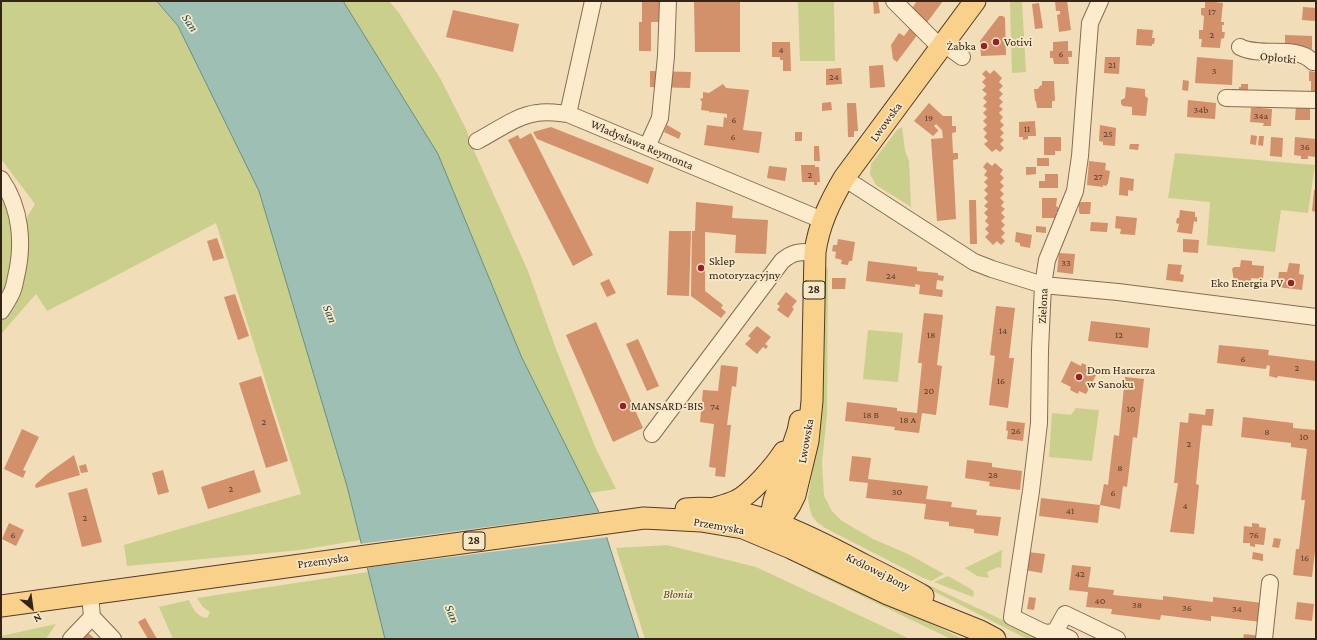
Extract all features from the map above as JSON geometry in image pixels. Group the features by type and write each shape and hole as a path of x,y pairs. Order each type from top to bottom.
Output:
{"main road":[{"name":"Lwowska","path":"743,528 758,528 772,522 784,514 795,495 808,441 812,401 815,252 822,220 844,178 975,1"},
{"name":"Lwowska","path":"772,522 771,512 798,431 812,362"},
{"name":"Lwowska","path":"715,508 738,500 758,483 776,463 798,431"},
{"name":"Lwowska","path":"795,495 800,520 817,540"},
{"name":"Przemyska","path":"1,606 638,518 665,511 715,508 746,514 772,522"},
{"name":"Przemyska","path":"638,518 701,521 743,528 791,548"},
{"name":"Królowej Bony","path":"772,522 817,540 917,592 987,635"},
{"path":"772,522 779,536 791,548"},
{"name":"Królowej Bony","path":"791,548 888,594 987,635"}],"street":[{"path":"568,114 593,1"},
{"path":"647,147 660,118 666,56 668,1"},
{"path":"894,1 942,46 962,57"},
{"name":"Zielona","path":"1055,632 1045,633 1012,617 1032,486 1039,423 1040,350 1046,260 1075,191 1080,156 1090,23 1100,1"},
{"name":"Opłotki","path":"1240,53 1315,62"},
{"path":"1226,98 1316,100"},
{"name":"Władysława Reymonta","path":"477,141 519,118 535,113 552,112 568,114 822,220"},
{"path":"844,178 974,262 992,269 1044,280 1118,292 1316,317"},
{"path":"1,179 15,208 19,222 20,262 12,291 1,311"},
{"path":"652,434 782,261 795,252 815,252"},
{"path":"1264,639 1270,583"},
{"path":"90,594 92,617 113,639"},
{"path":"1070,639 1055,632 1065,614 1117,639"},
{"path":"72,639 92,617"}],"green space":[{"path":"1,1 157,1 178,26 259,191 347,486 360,540 301,550 127,566 124,545 301,494 216,223 47,311 36,294 1,334 1,322 21,292 27,255 27,217 35,204 1,159"},
{"path":"343,1 389,1 399,13 440,78 466,129 475,153 528,271 556,349 596,449 616,489 589,493 522,358 438,154"},
{"path":"798,1 834,1 835,61 800,61"},
{"path":"1010,1 1022,1 1026,72 1012,73"},
{"path":"902,127 905,150 909,161 911,207 876,185 870,174 871,164 897,130"},
{"path":"1175,153 1315,165 1308,213 1281,210 1275,252 1207,245 1210,202 1168,198"},
{"path":"1,195 14,224 13,271 1,297"},
{"path":"828,267 827,414 822,463 824,496 832,511 842,521 873,539 908,554 944,574 931,581 825,528 812,516 810,510 808,498 816,450 824,272"},
{"path":"868,330 903,333 898,382 863,379"},
{"path":"1076,408 1099,410 1092,461 1049,457 1052,413 1071,415"},
{"path":"827,534 903,573 1043,639 1027,639 898,573"},
{"name":"Błonia","path":"667,545 756,567 910,639 645,639 616,548"},
{"path":"1002,550 1001,568 998,567 987,572 989,578 977,576 965,568"},
{"path":"810,565 963,639 951,639 808,570"},
{"path":"368,572 385,639 173,639 159,607 189,600 198,614 207,618 210,612 203,607 197,598"},
{"path":"948,576 971,589 974,592 973,597 934,582"},
{"path":"56,624 46,639 1,639 1,636"}],"water":[{"name":"San","path":"157,1 343,1 438,154 522,358 598,510 639,639 385,639 347,486 259,191 178,26"}],"pier":[{"path":"600,512 608,537 365,568 359,544"}],"building":[{"path":"642,1 659,1 659,22 651,22 651,51 639,51 639,22 642,22"},
{"path":"694,1 740,1 740,52 695,52"},
{"path":"873,1 878,1 880,13 874,14"},
{"path":"917,1 943,1 925,25 910,11"},
{"path":"1055,1 1067,1 1071,30 1059,32 1057,15 1060,14 1060,11 1056,11"},
{"path":"1205,1 1223,3 1221,22 1224,22 1224,25 1222,25 1222,32 1225,32 1224,38 1221,39 1220,48 1201,47 1202,39 1199,39 1199,30 1203,30 1204,16 1201,15 1201,8 1205,8"},
{"path":"1039,3 1043,28 1035,29 1032,4"},
{"path":"1303,7 1316,8 1316,21 1302,20"},
{"path":"453,10 519,24 513,52 446,37"},
{"path":"999,16 1003,16 1005,18 1006,55 981,56 980,41"},
{"path":"910,28 918,34 897,62 893,59 891,45 899,33 904,36"},
{"path":"1137,29 1153,30 1152,38 1155,38 1152,46 1136,45"},
{"path":"1285,35 1312,36 1312,49 1285,48"},
{"path":"1068,41 1068,51 1072,51 1072,57 1068,57 1069,64 1054,64 1053,58 1050,58 1050,51 1053,51 1053,42"},
{"path":"772,42 790,42 791,71 783,71 783,60 780,60 780,57 772,57"},
{"path":"1105,57 1120,57 1119,74 1104,73"},
{"path":"1197,57 1233,60 1232,85 1195,83"},
{"path":"883,65 885,87 870,88 869,66"},
{"path":"841,68 842,84 826,85 826,69"},
{"path":"986,70 990,74 994,70 1002,78 999,82 1003,86 999,90 1003,94 999,98 1003,102 999,106 1003,109 999,113 1003,117 1000,121 1004,125 1000,129 1004,133 1000,137 1004,140 1000,144 1004,148 1000,152 996,149 992,152 984,144 988,141 984,137 987,133 983,129 987,125 983,121 987,117 983,113 987,109 983,106 987,102 983,98 987,94 982,90 986,86 982,82 986,78 982,74"},
{"path":"650,71 691,72 690,88 650,87"},
{"path":"1309,71 1316,72 1316,92 1311,91"},
{"path":"1183,80 1189,81 1188,91 1182,90"},
{"path":"1042,81 1054,81 1055,101 1052,101 1052,108 1037,108 1034,89 1038,89 1042,85"},
{"path":"723,84 726,88 749,90 743,130 762,132 759,153 704,145 707,125 723,127 724,117 727,118 727,114 710,113 709,111 701,110 702,102 700,99 703,98 703,92 709,93"},
{"path":"1241,84 1248,84 1248,94 1232,94 1232,89 1239,89"},
{"path":"1126,87 1145,89 1145,96 1148,98 1146,116 1132,115 1132,107 1123,106 1121,104 1121,100 1125,98"},
{"path":"1188,100 1216,103 1215,119 1187,117"},
{"path":"831,102 832,110 822,111 822,103"},
{"path":"847,103 856,103 858,131 854,131 854,137 848,137"},
{"path":"929,103 943,116 952,116 952,126 956,126 956,132 952,133 953,153 958,153 958,159 953,160 956,219 937,221 931,139 943,138 942,130 936,124 934,126 938,131 933,136 914,121"},
{"path":"1257,105 1261,106 1261,108 1272,109 1271,126 1263,126 1264,123 1250,122 1251,108 1257,108"},
{"path":"1296,105 1310,105 1310,120 1295,120"},
{"path":"1035,121 1036,136 1028,136 1028,139 1023,140 1023,137 1019,137 1019,122"},
{"path":"667,125 681,133 679,139 664,132"},
{"path":"1100,125 1116,128 1115,146 1103,145 1103,142 1099,141"},
{"path":"551,127 654,168 648,184 537,139 533,132"},
{"path":"795,132 802,132 802,141 795,141"},
{"path":"531,133 593,255 573,266 508,140 518,135 520,139"},
{"path":"1251,135 1257,136 1256,145 1250,144"},
{"path":"1259,136 1264,136 1263,146 1258,145"},
{"path":"1044,137 1061,137 1061,151 1055,151 1055,155 1044,155"},
{"path":"1271,137 1283,138 1282,157 1270,156"},
{"path":"1295,137 1316,139 1316,157 1308,156 1308,159 1301,159 1301,156 1294,155"},
{"path":"1130,144 1139,144 1138,150 1129,149"},
{"path":"814,146 819,146 820,161 814,161"},
{"path":"1037,158 1049,158 1049,166 1037,166"},
{"path":"1089,161 1106,163 1105,170 1110,171 1106,186 1087,185"},
{"path":"987,162 992,166 995,163 1003,170 1000,174 1004,178 1000,182 1004,186 1000,190 1004,194 1000,198 1004,202 1001,206 1005,209 1001,213 1005,217 1001,221 1005,225 1001,229 1005,233 1001,237 1005,241 1001,245 997,241 993,245 985,237 989,233 985,229 989,225 985,221 988,217 984,213 988,209 984,206 988,202 984,198 988,194 984,190 988,186 984,182 988,178 984,175 987,171 983,167"},
{"path":"801,165 815,165 815,167 819,167 820,182 817,182 817,185 814,185 814,182 802,182"},
{"path":"769,166 787,168 785,181 767,178"},
{"path":"1026,167 1036,167 1036,174 1026,175"},
{"path":"1045,174 1058,174 1058,188 1039,188 1039,181 1045,181"},
{"path":"1120,177 1134,179 1133,191 1128,190 1128,196 1119,195"},
{"path":"1314,190 1316,190 1316,212 1312,211"},
{"path":"1042,198 1057,198 1056,206 1058,207 1058,212 1056,212 1056,218 1042,218"},
{"path":"969,200 976,200 977,244 970,244"},
{"path":"696,202 733,206 732,218 768,220 766,254 735,253 736,235 705,232 705,291 723,305 721,308 726,312 721,318 691,296 692,231 695,231"},
{"path":"1091,202 1090,214 1080,214 1079,203"},
{"path":"1180,210 1195,212 1197,222 1194,221 1192,234 1177,232 1179,224 1176,223 1177,218 1179,218"},
{"path":"1116,216 1137,218 1135,235 1120,234 1121,229 1115,228"},
{"path":"1091,222 1108,223 1107,232 1090,231"},
{"path":"1036,226 1046,227 1046,233 1036,232"},
{"path":"669,231 691,231 689,296 667,295"},
{"path":"1016,232 1032,235 1030,248 1020,246 1020,243 1015,242"},
{"path":"217,238 224,258 213,261 207,241"},
{"path":"838,239 855,242 852,261 849,261 848,265 841,264 842,260 835,258 836,252 832,251 833,245 837,245"},
{"path":"1183,239 1199,240 1198,253 1183,252"},
{"path":"1059,253 1075,254 1073,274 1057,272"},
{"path":"1241,260 1252,261 1252,265 1264,266 1263,279 1251,278 1251,282 1234,281 1232,269 1234,267 1240,267"},
{"path":"868,261 917,267 917,271 938,273 938,275 944,276 943,281 937,280 936,289 943,290 942,297 919,294 920,285 915,284 915,287 866,281"},
{"path":"1289,263 1300,264 1299,274 1304,275 1302,290 1277,287 1279,272 1287,272"},
{"path":"1168,264 1182,265 1180,274 1184,275 1183,282 1166,280"},
{"path":"832,278 846,278 845,289 832,289"},
{"path":"609,279 616,293 607,297 600,283"},
{"path":"786,292 797,301 792,307 794,309 788,318 777,310 780,306 777,304"},
{"path":"235,294 249,336 238,340 224,297"},
{"path":"996,306 1015,308 1009,358 1014,358 1008,408 989,405 995,356 990,355"},
{"path":"924,313 943,315 937,365 942,366 936,415 922,413 919,433 894,430 895,427 845,421 847,402 897,408 897,411 917,413 922,363 918,363"},
{"path":"1091,321 1150,328 1148,348 1088,341"},
{"path":"596,322 643,428 613,442 566,335"},
{"path":"757,326 771,337 765,344 768,346 766,349 763,347 757,354 745,344 751,338 748,336"},
{"path":"638,339 659,386 647,391 626,344"},
{"path":"1219,345 1269,350 1268,355 1316,361 1316,381 1269,376 1270,366 1267,365 1266,369 1217,363"},
{"name":"Dom Harcerza w Sanoku","path":"1071,361 1081,366 1082,363 1090,367 1089,370 1097,373 1093,381 1097,383 1094,389 1090,387 1086,394 1079,391 1078,394 1070,390 1071,387 1061,382"},
{"path":"721,365 738,367 736,387 732,386 727,425 731,425 725,477 715,476 716,468 709,467 714,424 700,422 703,390 718,391"},
{"path":"261,376 288,461 266,468 239,383"},
{"path":"1125,377 1144,379 1137,438 1133,437 1127,487 1123,486 1120,509 1100,505 1104,484 1108,485 1114,435 1119,436"},
{"path":"1206,409 1214,409 1212,426 1202,425 1196,484 1199,485 1194,534 1170,532 1178,483 1174,483 1180,422 1188,423 1189,413 1205,415"},
{"path":"1243,417 1293,423 1293,428 1316,430 1316,552 1315,551 1312,577 1293,575 1296,549 1299,549 1305,500 1301,500 1307,449 1291,447 1291,443 1241,437"},
{"path":"1007,421 1025,423 1023,441 1007,439"},
{"path":"22,429 39,437 23,470 26,471 23,478 4,469"},
{"path":"74,455 80,475 36,488 35,485 47,474"},
{"path":"852,456 871,458 868,479 928,486 926,499 952,502 951,507 977,510 976,515 1001,517 998,536 974,533 974,529 949,526 949,522 924,519 926,504 866,498 868,483 849,481"},
{"path":"967,460 992,463 992,467 1022,471 1020,490 989,486 990,482 965,478"},
{"path":"86,464 88,472 81,473 79,466"},
{"path":"163,470 169,492 158,495 152,473"},
{"path":"254,470 261,492 208,509 201,487"},
{"path":"87,488 102,542 82,547 68,493"},
{"path":"1041,498 1100,505 1098,523 1039,516"},
{"path":"9,523 24,530 16,546 2,539"},
{"path":"1252,523 1259,524 1259,527 1266,528 1264,545 1255,544 1255,547 1250,546 1250,543 1243,543 1244,526 1252,527"},
{"path":"1274,538 1281,539 1279,548 1272,547"},
{"path":"1028,552 1045,554 1042,573 1025,570"},
{"path":"1253,552 1263,554 1263,561 1252,559"},
{"path":"1072,565 1091,567 1088,587 1114,590 1113,595 1163,600 1163,596 1213,602 1213,597 1263,603 1261,622 1211,616 1211,621 1161,615 1160,620 1111,614 1112,609 1086,607 1088,592 1069,590"},
{"path":"1029,597 1036,598 1034,610 1027,609"},
{"path":"1297,602 1314,604 1312,621 1295,619"},
{"path":"145,618 157,639 148,639 138,622"},
{"path":"86,631 95,639 78,639"},
{"path":"1244,634 1261,636 1261,639 1243,639"}],"place":[{"name":"Votivi","path":"996,42"},
{"name":"Żabka","path":"984,46"},
{"name":"Sklep motoryzacyjny","path":"701,268"},
{"name":"Eko Energia PV","path":"1291,283"},
{"name":"Dom Harcerza w Sanoku","path":"1079,377"},
{"name":"MANSARD-BIS","path":"623,406"}]}
